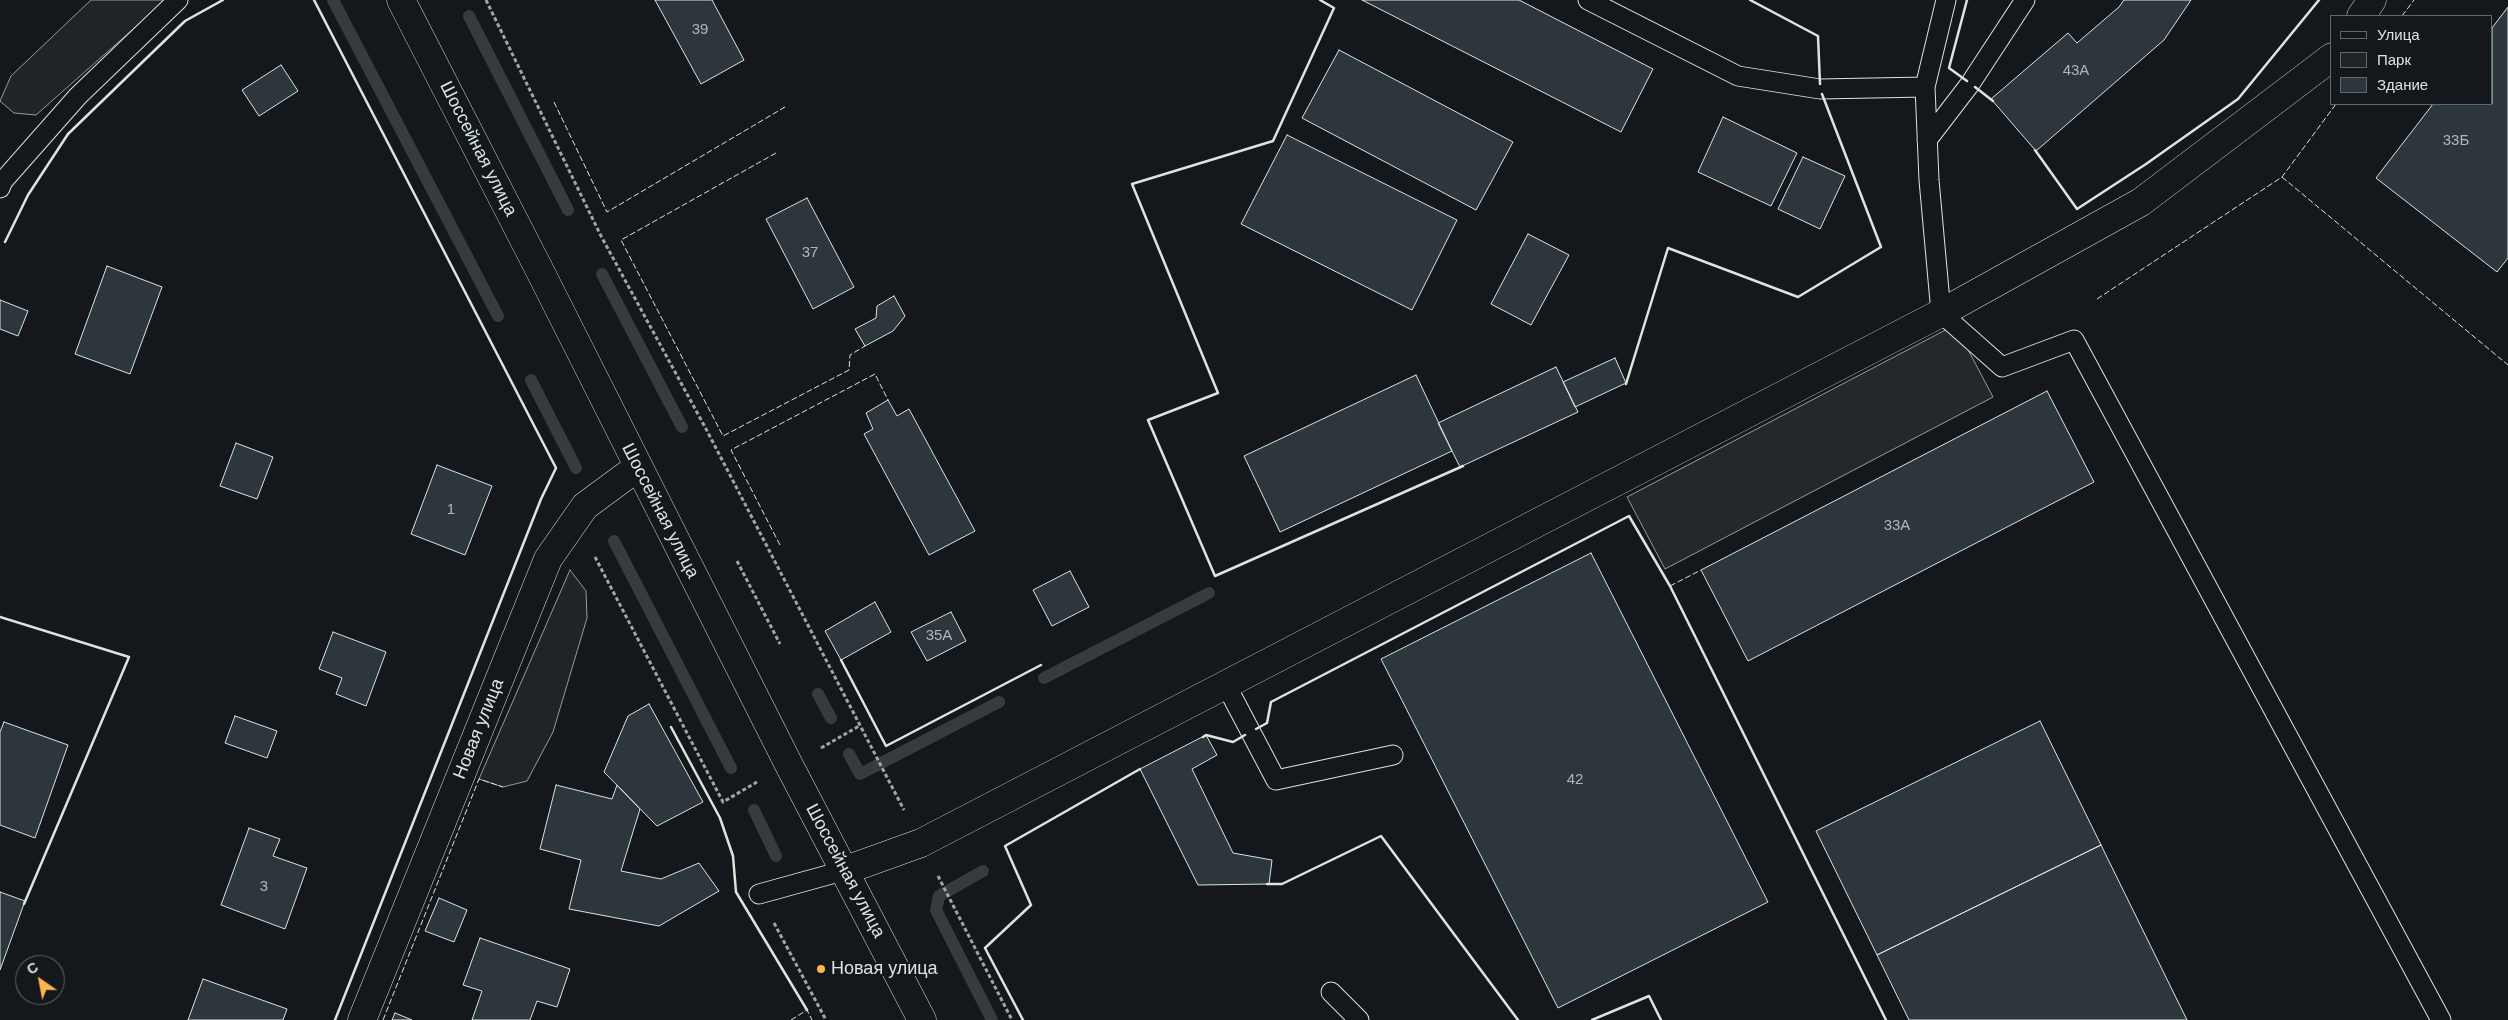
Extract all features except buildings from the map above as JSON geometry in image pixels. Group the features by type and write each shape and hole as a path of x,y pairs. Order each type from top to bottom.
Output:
{"street":[{"name":"Шоссейная улица","path":"401,0 789,765 846,870 922,1020"},
{"path":"2362,15 2372,0"},
{"path":"846,870 921,843 1941,312 2141,202 2330,59"},
{"name":"Новая улица","path":"362,1020 548,560 585,506 638,467"}],"lane":[{"path":"0,188 3,181 78,96 178,0"},
{"path":"1588,0 1738,76 1820,89 1925,87"},
{"path":"1946,0 1925,87 1927,140 1941,312 2002,367 2074,340 2440,1020"},
{"path":"1927,140 1970,84 2025,0"},
{"path":"1226,685 1276,780 1393,755"},
{"path":"759,894 846,870"},
{"path":"1331,992 1359,1020"}],"path":[{"path":"486,0 601,236 705,427 885,775"},
{"path":"575,519 723,802 764,778"},
{"path":"737,561 780,644"},
{"path":"818,750 859,726"},
{"path":"941,882 1012,1020"},
{"path":"759,894 826,1020"}],"green space":[{"path":"91,0 166,0 36,115 14,113 0,101 11,76"},
{"path":"570,570 586,591 587,618 553,732 527,781 503,787 479,779"}],"shaded area":[{"path":"1955,325 1993,397 1665,569 1627,497"}],"waterway":[{"path":"333,0 498,316"},
{"path":"469,16 568,210"},
{"path":"602,274 682,427"},
{"path":"531,380 576,468"},
{"path":"614,541 731,768"},
{"path":"1044,678 1209,593"},
{"path":"818,694 831,718"},
{"path":"849,754 860,774 999,702"},
{"path":"754,810 776,856"},
{"path":"983,871 939,896 936,910 992,1020"}],"fence":[{"path":"2403,15 2414,0"},
{"path":"554,102 607,212 785,107"},
{"path":"2097,299 2282,177 2335,105"},
{"path":"776,153 621,240 723,436 849,370 850,355 865,346"},
{"path":"2282,177 2508,365"},
{"path":"780,545 731,450 875,374 888,400"},
{"path":"1670,586 1701,570"},
{"path":"383,1020 479,779 503,787"},
{"path":"791,1020 807,1010 812,1020"}],"wall":[{"path":"5,242 28,195 68,134 185,21 223,0"},
{"path":"314,0 556,468 541,499 335,1020"},
{"path":"1320,0 1334,8 1273,141 1132,184 1218,393 1148,420 1215,576 1463,466"},
{"path":"1750,0 1818,36 1820,84"},
{"path":"1967,0 1949,68 1967,81"},
{"path":"2035,150 2077,209 2146,164 2238,99 2319,0"},
{"path":"1975,87 1993,101"},
{"path":"1626,384 1668,248 1798,297 1881,247 1822,94"},
{"path":"1256,729 1267,723 1271,702 1629,516 1670,586 1886,1020"},
{"path":"0,617 129,657 24,904"},
{"path":"841,660 886,746 1041,665"},
{"path":"671,727 720,818 733,856 736,892 807,1010"},
{"path":"1203,737 1206,735 1233,742 1245,735"},
{"path":"1023,1020 985,948 1031,905 1005,846 1140,769"},
{"path":"1267,884 1282,884 1381,836 1518,1020"},
{"path":"1592,1020 1649,996 1661,1020"}],"place":[{"name":"Новая улица","path":"821,969"}]}
